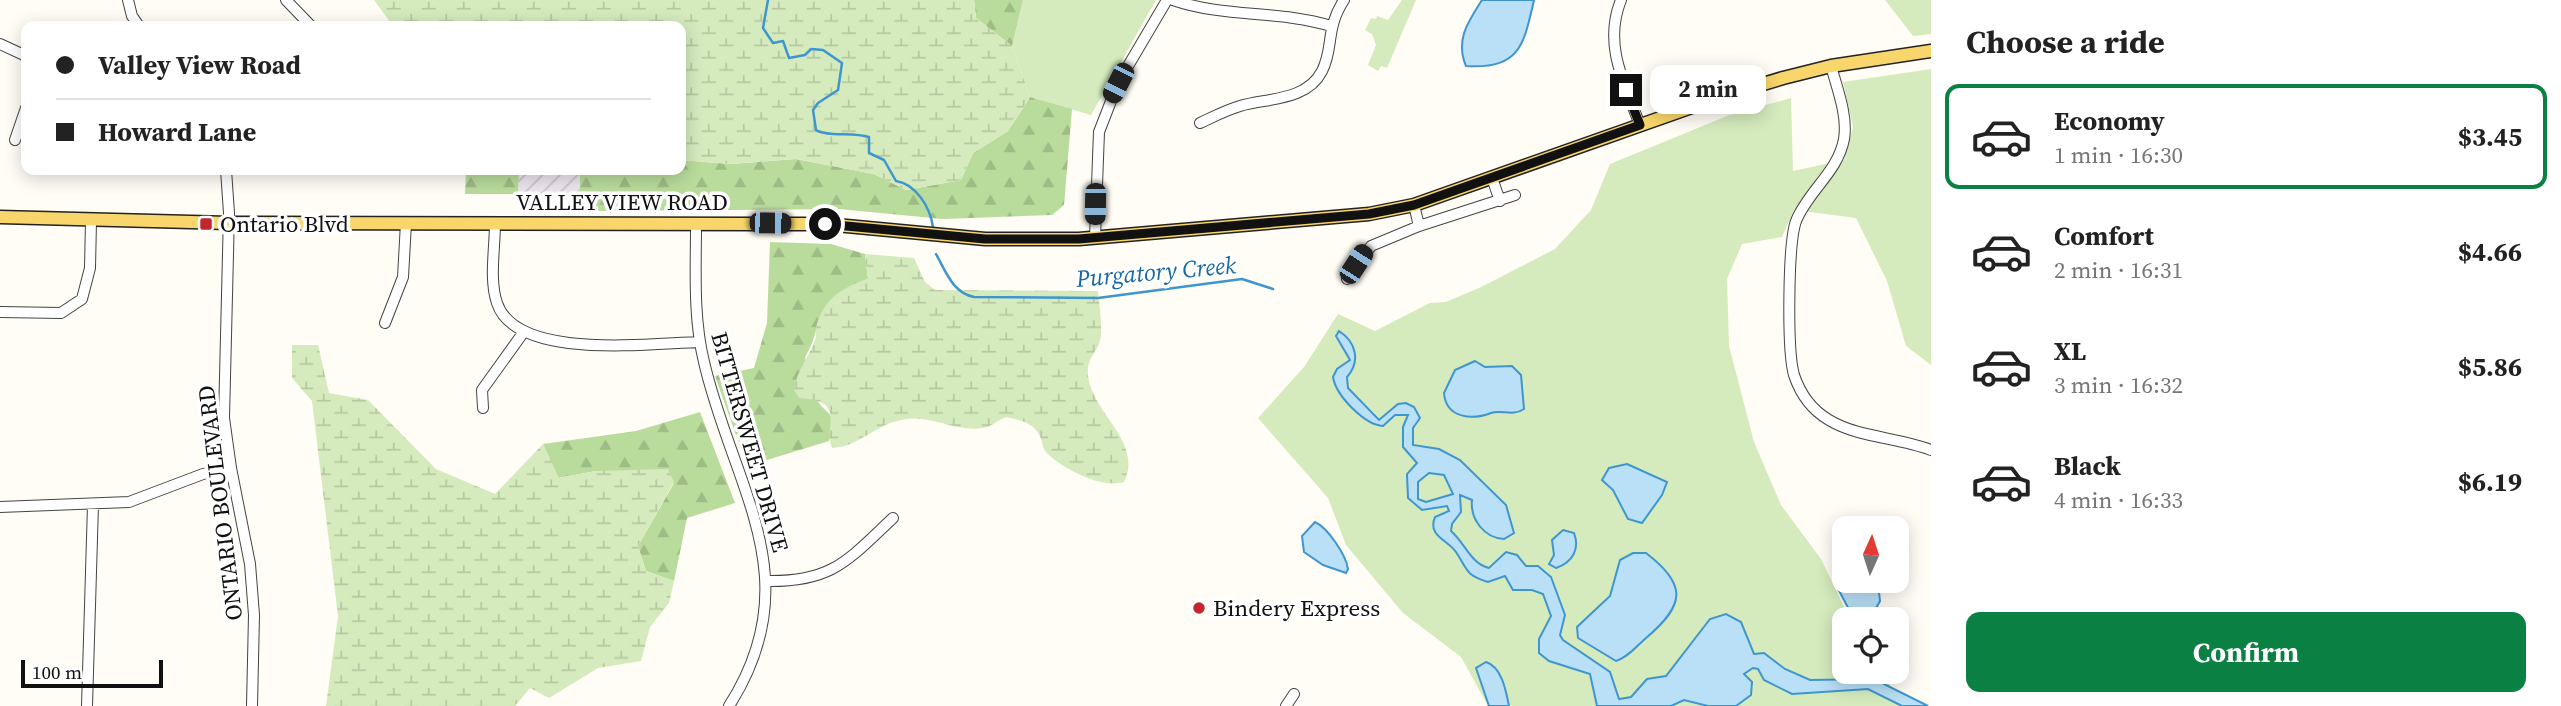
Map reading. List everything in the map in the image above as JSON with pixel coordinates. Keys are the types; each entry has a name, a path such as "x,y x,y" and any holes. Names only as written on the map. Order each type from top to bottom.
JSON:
{"main road":[{"name":"VALLEY VIEW ROAD","path":"0,217 229,223 825,224 985,239 1095,238 1369,214 1414,205 1720,97 1831,66 1931,51"}],"street":[{"path":"128,0 137,21"},
{"path":"286,0 306,21"},
{"path":"1095,238 1096,162 1101,124 1118,83 1167,0"},
{"path":"1173,0 1209,11 1300,18 1331,26"},
{"path":"1200,123 1240,106 1302,91 1320,75 1331,26 1344,0"},
{"path":"1621,0 1613,28 1614,49 1618,69 1640,125"},
{"path":"0,44 21,54"},
{"path":"1831,66 1845,132 1837,160 1803,208 1794,230 1790,349 1793,372 1807,400 1828,420 1931,450"},
{"path":"15,140 21,123"},
{"name":"ONTARIO BOULEVARD","path":"226,175 229,223 224,382 231,468 250,564 254,615 252,706"},
{"path":"1492,178 1500,201"},
{"path":"1347,279 1371,246 1419,226 1515,195"},
{"path":"1414,205 1419,226"},
{"path":"0,312 61,313 82,299 90,268 91,221"},
{"path":"385,323 403,277 406,223"},
{"path":"495,223 496,302 510,324 523,333 574,343 700,342"},
{"name":"BITTERSWEET DRIVE","path":"696,224 700,342 714,396 762,544 767,581 762,632 742,687 729,706"},
{"path":"483,408 482,390 523,333"},
{"path":"0,507 129,502 203,474 231,468"},
{"path":"87,706 93,505"},
{"path":"767,581 796,581 826,573 852,556 893,517"},
{"path":"1286,706 1294,694"}],"shaded area":[{"path":"519,175 580,175 580,193 518,194"}],"green space":[{"path":"374,0 974,0 976,18 1012,46 1030,97 1008,131 973,153 961,180 906,190 874,174 796,159 730,164 686,160 686,21 389,21"},
{"path":"974,0 1023,0 1012,46 976,18"},
{"path":"1023,0 1156,0 1091,115 1030,97 1012,46"},
{"path":"1402,0 1416,0 1387,68 1381,66 1378,71 1368,65 1376,45 1372,34 1365,30 1371,18 1376,19 1377,16 1388,20"},
{"path":"1885,0 1931,0 1931,34 1913,36"},
{"path":"1931,69 1931,365 1906,346 1887,281 1856,218 1794,210 1782,237 1742,244 1727,279 1729,346 1754,442 1781,505 1821,559 1832,582 1832,593 1837,593 1844,607 1832,607 1832,684 1889,684 1896,693 1915,706 1488,706 1461,657 1403,613 1346,545 1328,498 1258,418 1304,367 1338,314 1375,331 1430,303 1446,302 1481,287 1555,249 1591,210 1610,164 1727,116 1791,98 1793,171 1844,160 1853,127 1843,82"},
{"path":"1030,97 1072,109 1064,205 1052,215 943,219 839,209 599,211 580,193 580,175 686,175 686,160 730,164 796,159 874,174 906,190 961,180 973,153 1008,131"},
{"path":"466,175 519,175 518,194 465,194"},
{"path":"770,242 831,244 865,254 868,279 852,286 830,302 820,317 813,342 805,357 815,396 831,417 829,441 747,466 715,376 754,368 767,323"},
{"path":"865,254 914,258 925,282 935,290 1098,291 1101,335 1089,362 1088,376 1095,397 1124,444 1128,469 1124,482 1105,483 1073,471 1046,452 1036,429 1022,421 1006,417 987,427 976,429 923,419 901,420 883,426 850,444 832,448 829,409 814,400 799,398 794,390 815,340 816,326 825,307 836,294 868,279"},
{"path":"292,345 318,345 329,393 368,400 436,469 495,494 543,444 559,478 596,471 668,469 674,482 638,546 646,571 674,581 669,603 650,627 641,661 598,668 549,698 530,688 515,706 326,706 338,616 312,401 292,378"},
{"path":"700,412 735,503 687,518 674,581 646,571 638,546 674,483 596,471 558,478 543,444 636,431"}],"water":[{"path":"1482,0 1534,0 1522,41 1509,58 1498,64 1466,66 1463,39"},
{"path":"1339,331 1345,335 1355,352 1354,365 1347,377 1348,388 1379,420 1398,404 1406,403 1414,407 1420,418 1413,428 1413,445 1439,449 1460,460 1506,505 1514,533 1504,539 1490,535 1480,526 1473,514 1472,500 1460,495 1461,512 1452,524 1451,531 1483,566 1489,568 1506,552 1517,555 1526,566 1538,566 1551,577 1565,615 1560,635 1563,640 1610,672 1619,699 1631,697 1647,679 1666,676 1710,619 1726,614 1741,622 1754,654 1764,653 1785,669 1810,680 1832,680 1832,684 1884,684 1928,706 1902,706 1868,689 1792,694 1764,680 1758,669 1753,668 1744,674 1752,682 1751,695 1736,706 1708,706 1684,700 1671,706 1597,706 1590,674 1549,661 1539,653 1539,639 1551,616 1543,594 1532,590 1513,590 1505,576 1488,582 1471,574 1456,552 1434,529 1435,517 1449,511 1447,506 1422,510 1408,498 1407,474 1417,463 1403,447 1403,427 1408,415 1395,415 1383,426 1368,421 1352,408 1335,385 1333,377 1337,369 1350,360 1336,336","holes":["1429,473 1444,475 1453,494 1426,502 1418,499 1418,482"]},
{"path":"1475,361 1485,367 1512,366 1521,375 1524,409 1469,417 1455,413 1446,402 1444,393 1455,370"},
{"path":"1627,464 1667,482 1662,495 1642,523 1628,519 1613,490 1602,480 1609,468"},
{"path":"1315,522 1331,536 1340,550 1347,563 1346,573 1323,565 1304,552 1302,536"},
{"path":"1563,530 1574,533 1575,550 1571,559 1556,568 1549,564 1554,555 1552,540"},
{"path":"1633,553 1646,553 1660,564 1675,585 1676,595 1674,605 1659,626 1628,655 1616,661 1578,638 1577,627 1610,596 1620,560"},
{"path":"1840,593 1879,593 1880,601 1877,607 1848,607"},
{"path":"1486,662 1500,674 1509,706 1489,706 1476,668"}],"waterway":[{"name":"Purgatory Creek","path":"768,0 763,28 773,43 783,41 789,58 805,55 811,49 823,50 842,63 838,90 818,103 813,110 816,130 869,137 869,153 884,160 896,181 916,192 929,212 933,227"},
{"name":"Purgatory Creek","path":"936,254 955,286 974,297 1098,298 1242,279 1273,289"}],"place":[{"name":"Ontario Blvd","path":"206,224"},
{"name":"Bindery Express","path":"1199,608"}],"route":[{"path":"825,224 985,239 1079,239 1369,214 1414,205 1640,125 1626,90"}]}
